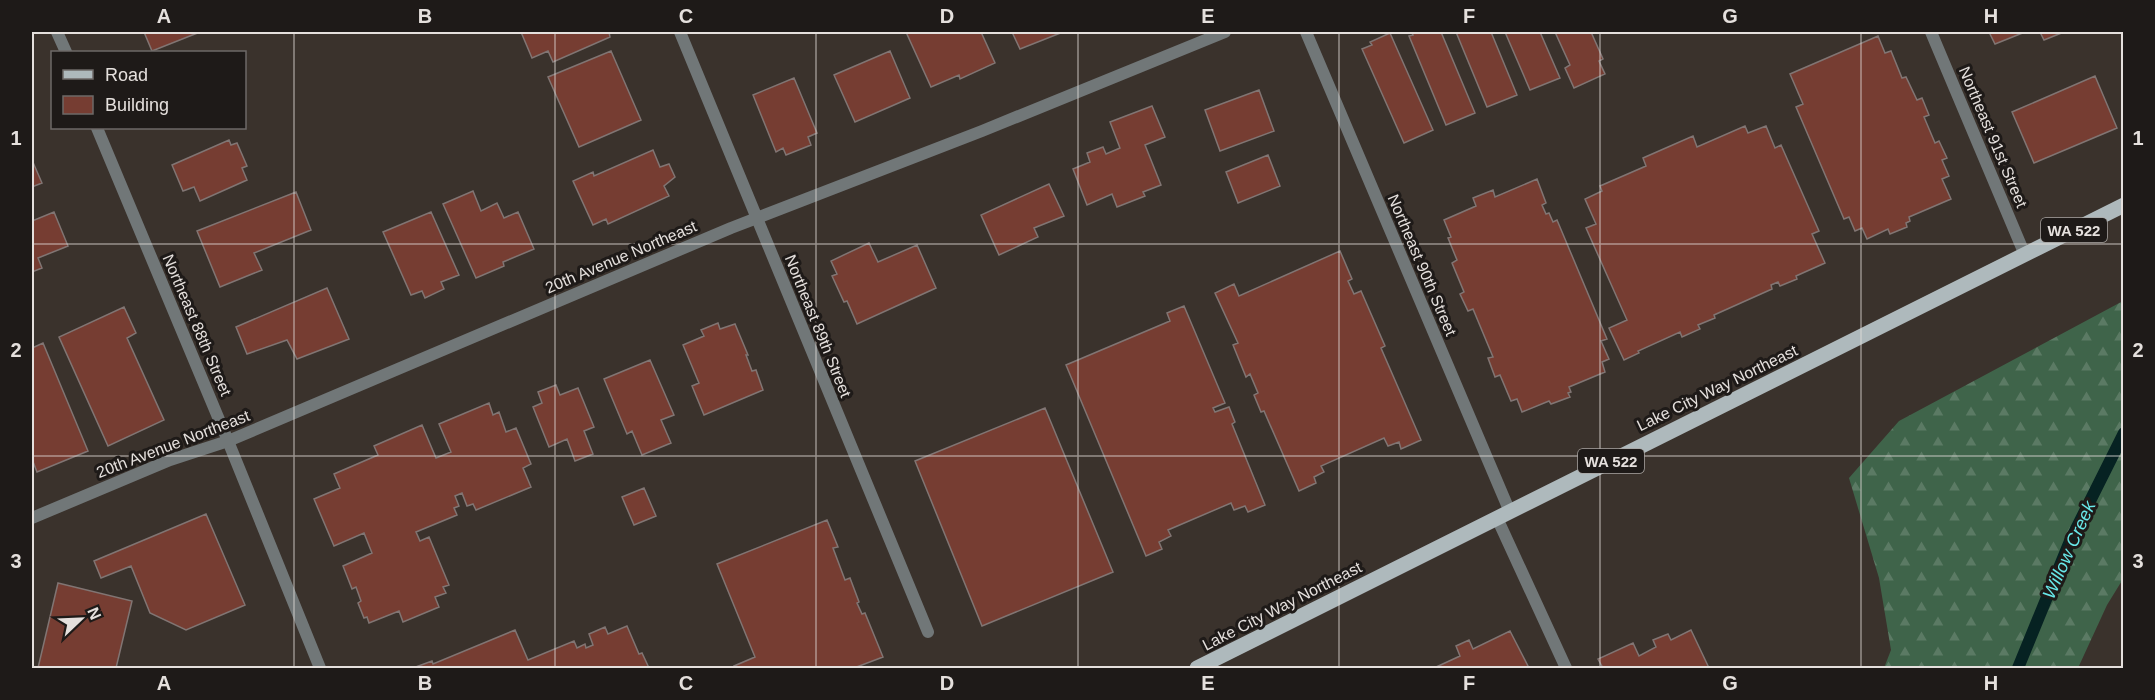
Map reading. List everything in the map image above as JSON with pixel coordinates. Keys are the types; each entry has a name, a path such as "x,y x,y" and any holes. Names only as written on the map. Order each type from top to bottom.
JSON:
{"main road":[{"name":"Lake City Way Northeast","path":"1197,669 2124,205"}],"street":[{"path":"57,32 66,51"},
{"name":"Northeast 89th Street","path":"680,32 928,632"},
{"name":"20th Avenue Northeast","path":"32,518 170,460 228,441 756,218 982,131 1225,32"},
{"name":"Northeast 90th Street","path":"1306,32 1566,669"},
{"name":"Northeast 91st Street","path":"1931,32 2025,255"},
{"name":"Northeast 88th Street","path":"97,129 228,441 320,669"}],"green space":[{"path":"2123,301 2123,579 2107,605 2078,668 1884,668 1891,650 1879,578 1849,478 1899,421"}],"building":[{"path":"144,32 200,32 152,51"},
{"path":"521,32 609,32 610,37 553,62 548,51 532,58"},
{"path":"906,32 981,32 995,63 960,79 959,75 931,87"},
{"path":"1012,32 1063,32 1020,49"},
{"path":"1411,32 1441,32 1475,113 1446,125 1409,36 1413,35"},
{"path":"1456,32 1491,32 1517,95 1487,107"},
{"path":"1505,32 1540,32 1560,78 1530,90"},
{"path":"1555,32 1591,32 1603,59 1599,61 1605,74 1574,88 1565,68 1570,65"},
{"path":"1989,32 2025,32 1995,44"},
{"path":"2040,32 2064,32 2044,40"},
{"path":"1390,33 1433,130 1404,143 1362,49 1372,45 1370,42"},
{"path":"1878,36 1885,53 1891,51 1902,78 1906,77 1917,100 1922,98 1929,115 1924,117 1935,143 1939,141 1947,158 1942,160 1949,176 1942,179 1951,199 1909,217 1907,227 1890,234 1888,229 1867,239 1862,228 1855,231 1849,217 1844,219 1796,107 1803,104 1790,74"},
{"path":"611,51 641,120 579,147 548,77"},
{"path":"890,51 910,98 855,122 834,75"},
{"path":"2095,76 2117,128 2034,163 2012,112"},
{"path":"794,78 817,133 808,137 811,145 786,155 783,148 776,152 753,95"},
{"path":"1259,90 1274,131 1220,151 1205,110"},
{"path":"1152,106 1165,137 1145,145 1161,185 1143,192 1145,196 1117,207 1112,194 1087,205 1073,169 1090,162 1087,153 1103,147 1106,154 1120,148 1110,122"},
{"path":"1745,126 1748,133 1766,126 1775,148 1781,145 1819,231 1812,234 1825,263 1780,286 1778,282 1771,285 1772,289 1714,315 1715,318 1698,325 1700,329 1682,337 1680,332 1624,360 1609,328 1627,320 1586,228 1596,224 1585,199 1602,191 1600,186 1646,166 1643,158 1693,136 1697,147"},
{"path":"229,140 231,145 237,143 247,166 242,168 247,180 200,201 194,187 183,191 172,165"},
{"path":"653,150 660,167 669,164 675,177 664,186 669,196 608,224 606,219 593,225 573,181 593,172 594,176"},
{"path":"1268,155 1280,186 1238,203 1226,172"},
{"path":"32,160 42,183 32,187"},
{"path":"1537,179 1546,203 1542,205 1553,222 1557,220 1607,339 1601,341 1609,359 1602,362 1605,372 1569,387 1570,397 1551,404 1549,401 1522,412 1517,399 1511,401 1500,375 1495,377 1488,358 1493,357 1473,309 1468,311 1460,294 1464,292 1452,263 1457,260 1444,220 1476,206 1473,198 1493,190 1495,197"},
{"path":"1049,184 1064,216 1034,228 1038,237 999,255 981,215"},
{"path":"473,191 481,211 497,203 504,218 518,212 534,249 503,262 504,266 476,278 443,204"},
{"path":"296,192 311,230 254,253 262,270 220,287 197,231"},
{"path":"54,212 68,246 38,258 42,268 32,272 32,221"},
{"path":"431,212 459,275 441,282 444,289 425,298 422,291 411,295 383,232"},
{"path":"869,243 878,262 917,245 936,288 857,324 832,276 837,274 831,261"},
{"path":"1340,251 1352,279 1348,281 1354,294 1361,291 1385,346 1381,348 1421,440 1401,449 1399,442 1388,446 1384,438 1321,466 1324,472 1314,477 1316,483 1299,491 1264,411 1261,412 1254,395 1258,393 1250,374 1246,377 1233,345 1238,343 1215,293 1234,284 1239,296"},
{"path":"327,288 349,339 297,359 287,340 247,354 236,327"},
{"path":"1184,306 1225,403 1213,408 1215,412 1229,407 1235,422 1232,424 1265,505 1248,512 1245,506 1234,510 1231,503 1168,530 1171,536 1159,542 1162,549 1146,556 1066,365 1170,321 1167,313"},
{"path":"124,307 136,333 127,338 164,420 108,446 59,337"},
{"path":"718,323 720,329 735,324 752,371 756,370 763,390 704,415 692,386 699,383 683,345 704,336 701,330"},
{"path":"43,343 88,451 37,472 32,459 32,348"},
{"path":"650,360 674,415 661,420 671,443 642,455 632,431 627,434 604,379"},
{"path":"556,385 560,395 578,388 594,427 584,431 593,454 575,461 567,439 549,447 533,407 542,403 538,392"},
{"path":"489,403 493,415 499,412 506,432 516,428 531,464 523,468 531,487 476,510 473,504 467,506 462,493 455,496 459,506 454,508 457,515 416,532 420,541 429,537 449,585 443,587 446,593 435,597 439,607 403,622 399,611 369,623 367,617 364,618 358,603 361,601 356,587 352,589 343,566 372,553 364,533 334,546 314,499 340,488 334,474 378,455 374,446 422,425 436,458 451,452 439,424"},
{"path":"1045,408 1113,572 982,626 915,461"},
{"path":"644,488 656,516 634,525 622,497"},
{"path":"206,514 245,605 186,630 150,613 131,566 101,578 94,561"},
{"path":"827,520 838,547 833,548 845,580 850,578 859,602 857,603 862,614 865,613 883,657 854,668 735,668 734,666 755,657 717,564"},
{"path":"58,583 132,601 116,668 38,668"},
{"path":"627,626 639,654 642,653 649,668 413,668 432,661 433,664 515,630 528,660 574,641 577,648 585,644 586,648 593,645 589,634 605,627 608,634"},
{"path":"1691,630 1709,668 1603,668 1598,659 1633,643 1639,656 1656,647 1653,640 1668,634 1671,640"},
{"path":"1510,631 1529,668 1434,668 1460,656 1456,646 1469,640 1473,649"}],"waterway":[{"name":"Willow Creek","path":"2018,668 2070,541 2124,433"}]}
